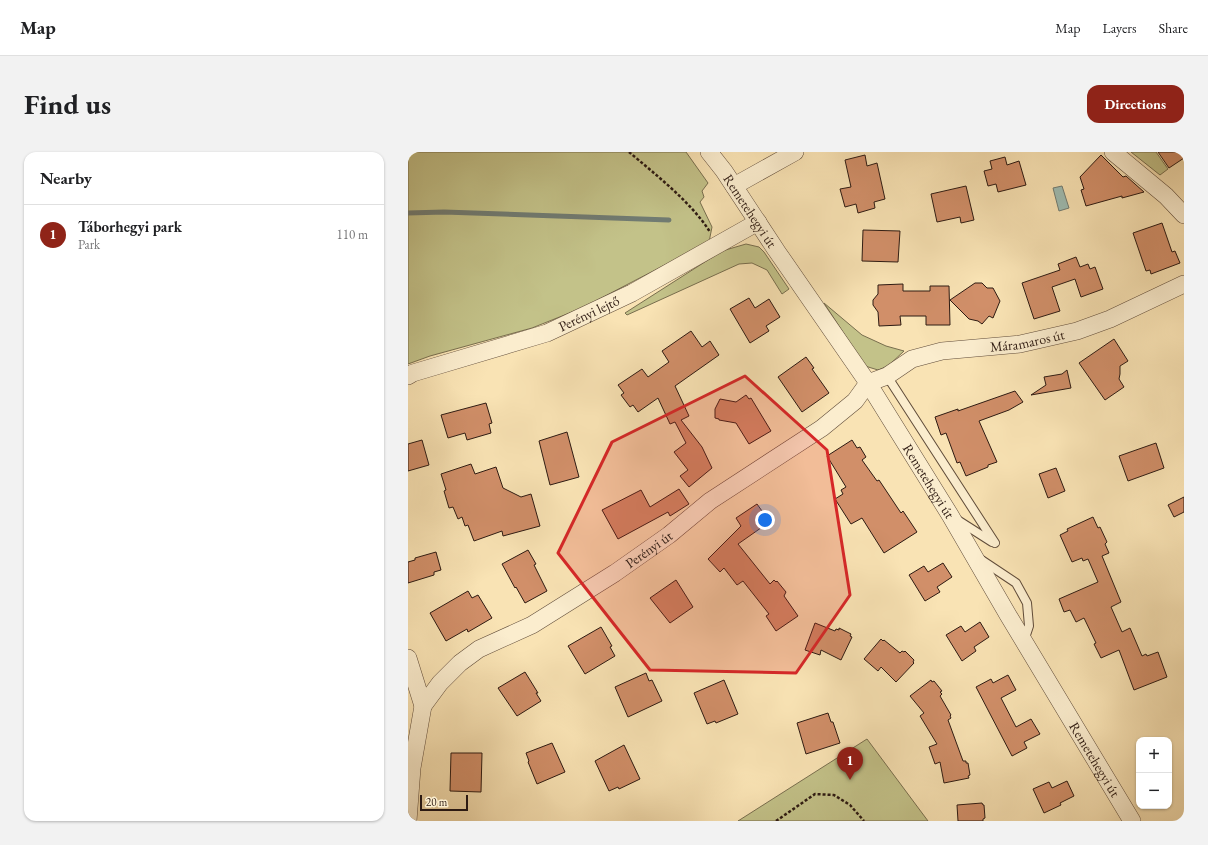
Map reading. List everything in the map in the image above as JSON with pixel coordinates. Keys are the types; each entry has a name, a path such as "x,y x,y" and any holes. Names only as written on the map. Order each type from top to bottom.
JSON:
{"street":[{"name":"Remetehegyi út","path":"709,152 724,171 868,383 950,515 1023,642 1082,736 1132,821"},
{"path":"724,171 726,152"},
{"path":"734,186 795,152"},
{"path":"1113,152 1166,196 1184,216"},
{"name":"Perényi lejtő","path":"408,376 413,373 546,334 632,293 758,222"},
{"name":"Máramaros út","path":"868,383 887,376 912,359 942,351 1020,344 1077,331 1110,319 1184,284"},
{"name":"Perényi út","path":"423,706 440,684 460,663 479,649 532,625 615,573 669,535 710,501 822,428 855,402 868,383"},
{"name":"Perényi út","path":"408,658 423,706 412,768 408,821"}],"lane":[{"path":"887,376 995,543 950,515"},
{"path":"973,554 1016,583 1027,603 1029,626 1023,642"}],"path":[{"path":"629,152 689,206 709,230 716,245"},
{"path":"776,821 815,794 834,795 850,805 864,821"}],"highlighted area":[{"path":"745,376 827,450 850,595 796,673 650,670 558,553 612,442"}],"shaded area":[{"path":"408,152 686,152 708,183 702,191 704,197 700,202 712,227 709,242 582,308 532,328 430,356 408,364"},
{"path":"1131,152 1156,152 1168,169 1160,175"},
{"path":"746,244 759,247 764,252 789,289 782,294 767,270 752,263 739,264 627,315 625,313 722,251"},
{"path":"824,303 862,335 886,346 904,351 888,366 878,370 865,366"},
{"path":"867,739 928,821 738,821"}],"water":[{"path":"1062,186 1069,208 1059,211 1053,188"}],"building":[{"path":"1158,152 1184,152 1184,158 1169,168"},
{"path":"865,155 867,166 877,163 885,199 874,202 875,208 858,213 856,204 845,207 840,189 851,187 845,160"},
{"path":"1101,155 1123,177 1126,176 1144,192 1122,198 1122,196 1086,206 1081,190 1084,189 1080,177"},
{"path":"1005,157 1007,165 1019,161 1026,185 998,192 996,184 988,186 984,171 992,169 990,161"},
{"path":"966,186 974,220 961,223 960,217 937,222 931,194"},
{"path":"1162,223 1172,252 1175,251 1180,263 1151,274 1150,270 1146,271 1133,233"},
{"path":"863,230 900,231 898,262 862,261"},
{"path":"1076,257 1080,267 1088,264 1090,269 1095,267 1103,289 1081,297 1075,279 1052,287 1060,311 1034,319 1022,283 1060,270 1058,264"},
{"path":"975,283 982,283 987,288 993,288 1000,301 993,318 989,316 982,324 978,321 969,319 950,300"},
{"path":"903,284 903,291 930,291 930,286 949,286 950,325 926,325 926,316 900,316 901,325 879,326 878,312 873,305 873,300 878,294 878,285"},
{"path":"749,298 755,308 769,299 780,317 766,326 769,331 750,343 730,309"},
{"path":"691,331 702,347 710,341 719,355 675,386 689,416 681,420 702,447 712,468 689,487 680,476 688,470 674,452 686,443 675,422 670,424 658,398 638,412 633,405 630,407 621,395 624,393 618,385 642,369 648,377 669,362 662,351"},
{"path":"1114,339 1128,361 1120,366 1119,379 1124,387 1105,400 1079,363"},
{"path":"806,357 814,368 812,369 829,393 802,412 778,377"},
{"path":"1067,370 1071,388 1031,395 1046,385 1044,377 1062,374"},
{"path":"1015,391 1023,402 1009,410 979,421 997,462 966,476 960,462 957,463 946,433 941,435 935,417 958,409 958,411"},
{"path":"746,395 749,399 751,398 771,431 749,444 736,423 715,418 715,409 720,399 736,402"},
{"path":"486,403 492,423 489,424 491,433 467,440 465,433 448,438 441,415"},
{"path":"567,432 579,477 550,485 539,441"},
{"path":"422,440 429,465 408,471 408,444"},
{"path":"852,440 857,448 860,447 866,457 862,460 877,481 879,480 901,513 903,511 917,532 884,553 862,518 851,524 835,499 843,494 841,490 846,487 827,456"},
{"path":"1156,443 1164,468 1128,481 1119,456"},
{"path":"471,464 475,474 496,467 503,488 521,497 531,494 540,526 503,536 502,531 474,541 468,525 465,526 462,517 458,519 453,507 449,508 444,491 446,490 441,474"},
{"path":"1056,468 1065,491 1048,498 1039,474"},
{"path":"679,489 689,504 670,516 668,512 618,539 602,510 641,490 650,507"},
{"path":"1184,497 1184,512 1174,517 1168,505"},
{"path":"757,504 767,518 765,519 768,523 738,544 770,584 774,580 776,582 777,581 786,592 784,596 798,616 776,631 766,616 769,614 743,581 737,585 724,568 720,572 708,559 741,526 736,518"},
{"path":"1093,517 1098,528 1100,527 1107,542 1105,544 1109,553 1102,556 1121,602 1111,607 1122,632 1130,628 1142,656 1146,654 1147,656 1158,652 1167,677 1134,690 1119,650 1101,658 1094,644 1096,643 1084,618 1076,622 1070,610 1064,612 1059,599 1098,582 1088,559 1083,561 1082,558 1072,562 1060,535 1068,531 1067,529"},
{"path":"528,550 536,564 534,565 547,591 525,603 502,564"},
{"path":"436,552 441,570 434,572 434,575 408,583 408,562 415,560 415,558"},
{"path":"943,563 952,577 937,587 940,592 925,601 909,575 924,566 928,572"},
{"path":"676,580 693,607 670,623 650,598"},
{"path":"468,591 472,598 478,595 492,618 468,632 467,629 446,641 430,613"},
{"path":"980,622 989,637 974,647 976,651 962,661 946,635 961,626 965,632"},
{"path":"815,623 835,631 836,629 839,630 839,628 851,634 850,636 852,637 841,660 821,650 820,655 805,650"},
{"path":"601,627 612,646 610,647 615,656 585,674 568,646"},
{"path":"881,639 900,653 905,651 914,660 914,663 896,682 881,667 878,671 864,659"},
{"path":"525,672 538,693 536,693 541,701 517,716 498,688"},
{"path":"646,673 649,681 652,680 662,701 628,717 615,687"},
{"path":"1008,675 1016,690 1001,698 1016,727 1031,719 1040,734 1024,742 1027,748 1012,756 976,687 991,679 993,683"},
{"path":"724,680 738,714 716,723 715,721 707,724 694,693"},
{"path":"931,680 932,682 934,681 942,691 940,692 942,694 940,696 951,715 951,718 948,720 963,761 968,763 969,778 944,783 940,762 935,764 929,747 937,744 920,716 924,713 910,696"},
{"path":"828,713 831,722 833,722 840,743 806,754 797,723"},
{"path":"552,743 565,772 537,784 526,753"},
{"path":"624,745 640,779 619,789 618,787 609,791 595,761"},
{"path":"451,753 482,753 481,792 450,791"},
{"path":"1067,781 1074,796 1060,803 1061,805 1044,813 1033,789 1049,782 1052,788"},
{"path":"982,803 984,805 985,818 983,821 958,821 957,805"}],"waterway":[{"path":"408,213 444,212 669,220"}],"place":[{"name":"Táborhegyi park","path":"850,780"}]}
